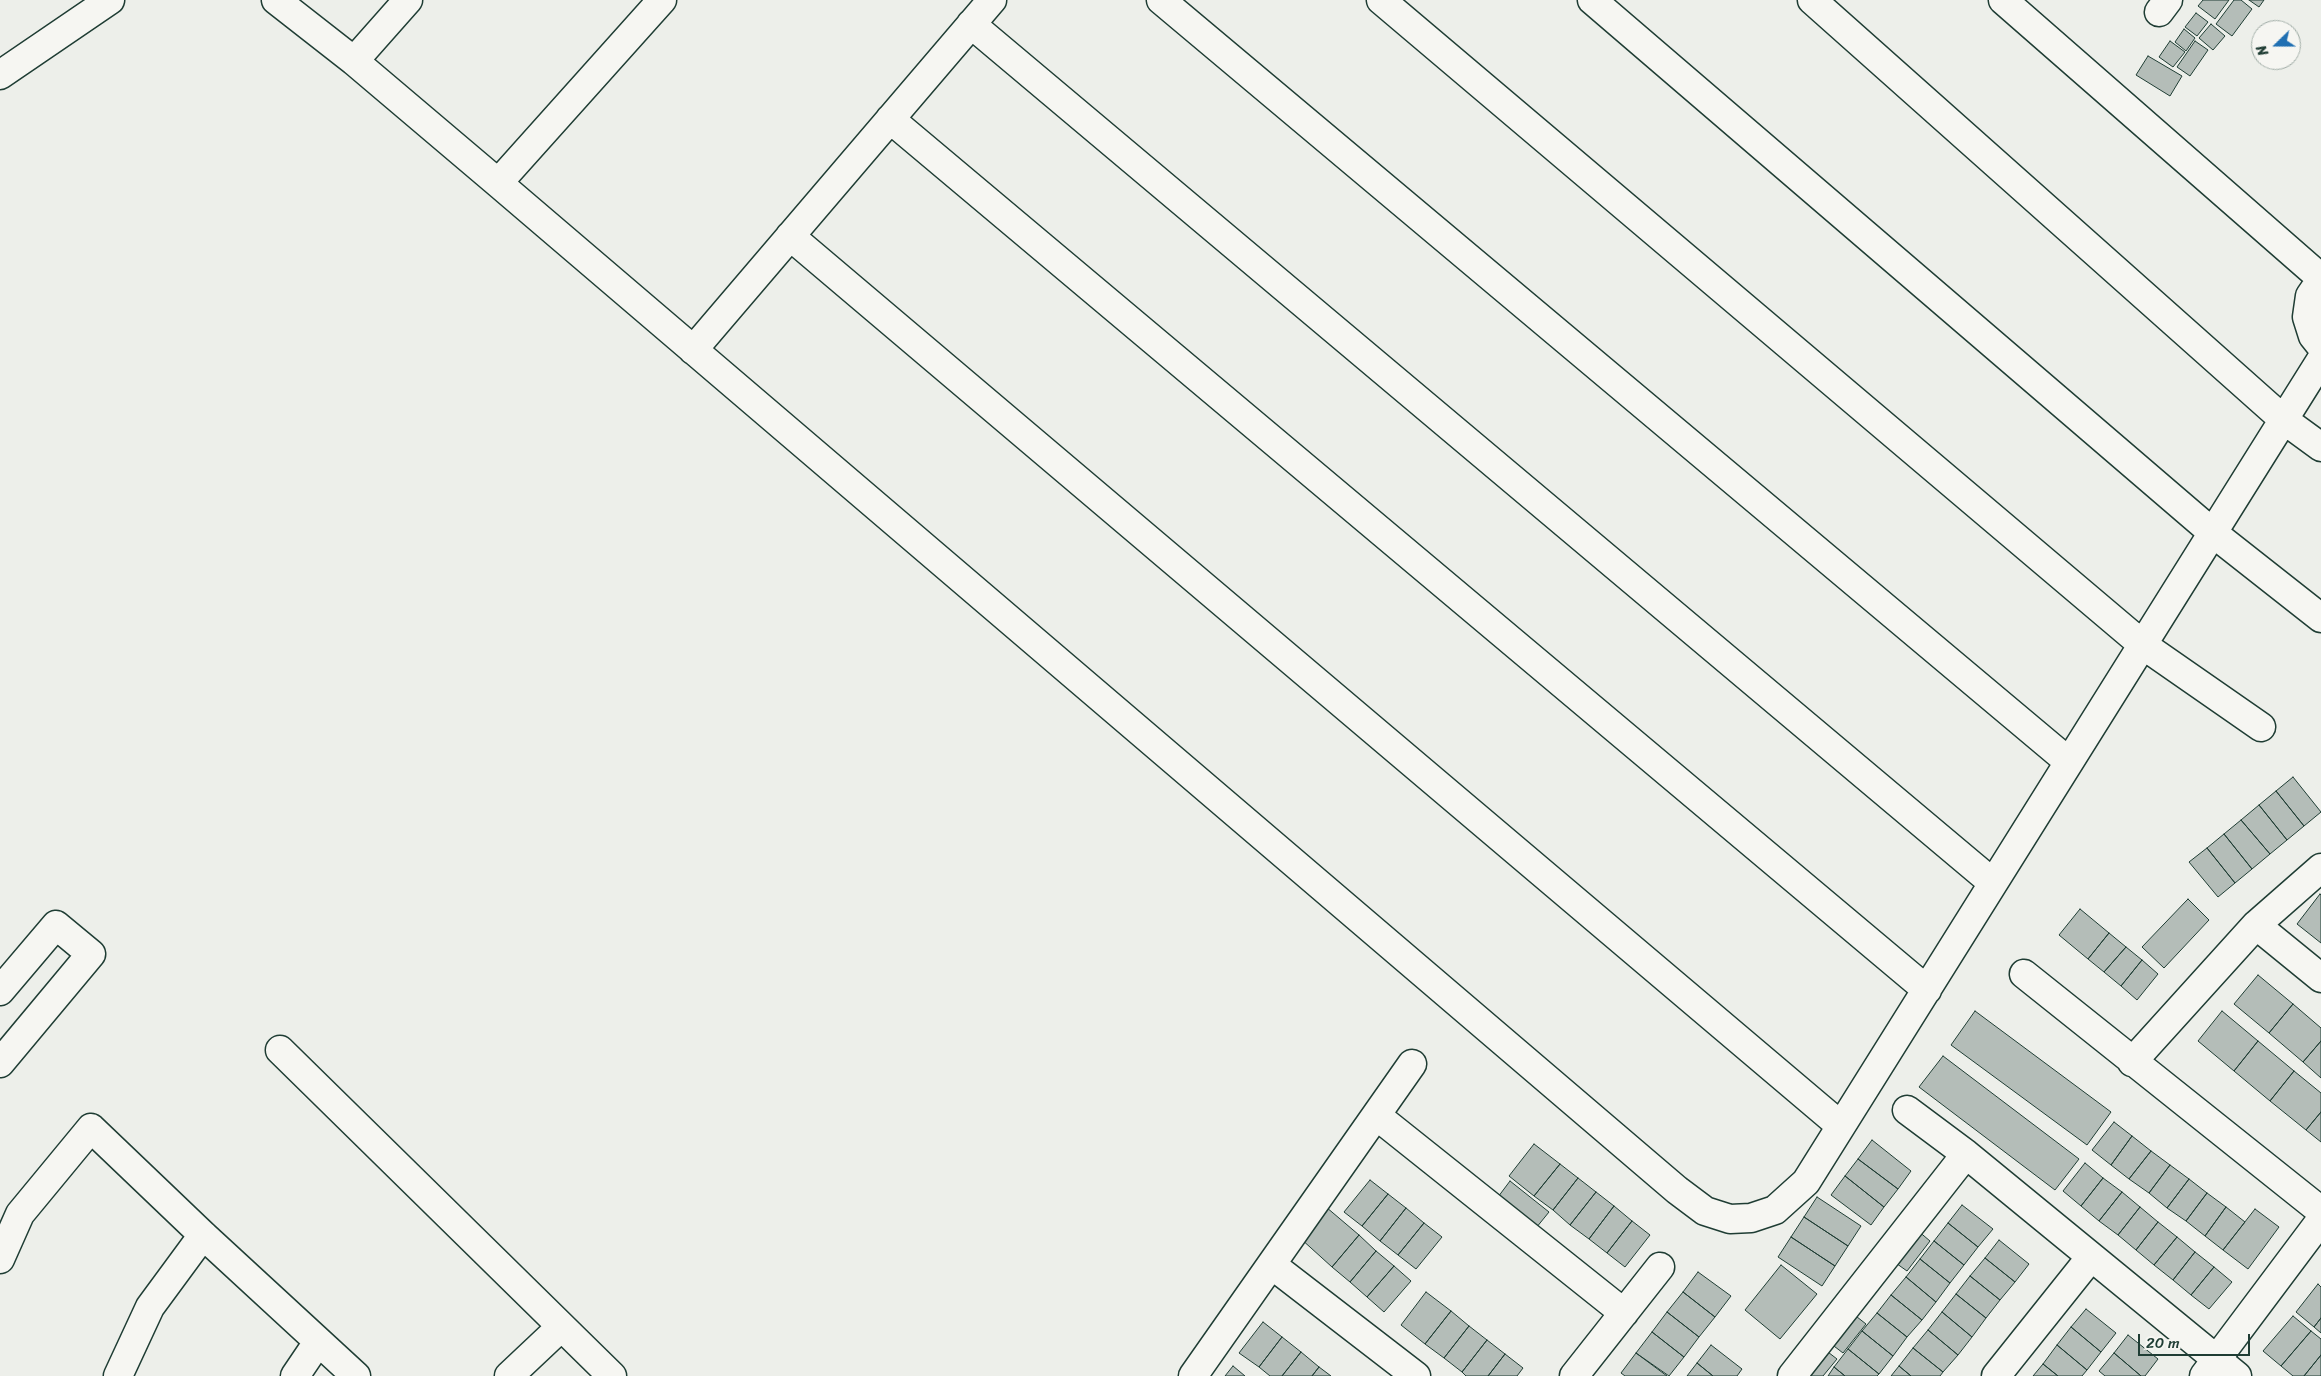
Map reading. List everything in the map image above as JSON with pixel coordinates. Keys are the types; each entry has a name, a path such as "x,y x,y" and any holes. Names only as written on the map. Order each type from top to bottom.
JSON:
{"street":[{"path":"0,75 110,0"},
{"path":"276,0 354,61 498,183 1678,1190 1705,1211 1730,1219 1751,1218 1775,1210 1806,1182 2321,360"},
{"path":"354,61 408,0"},
{"path":"498,183 662,0"},
{"path":"693,350 992,0"},
{"path":"1161,0 2069,762"},
{"path":"1381,0 2143,645 2261,727"},
{"path":"1592,0 2214,532 2321,618"},
{"path":"1812,0 2284,420 2321,447"},
{"path":"2003,0 2321,279 2310,296 2307,316 2313,336 2321,346"},
{"path":"971,24 1993,883"},
{"path":"890,119 1927,990"},
{"path":"790,236 1841,1126"},
{"path":"2132,1062 2256,925 2321,868"},
{"path":"0,991 56,925 91,954 0,1063"},
{"path":"2256,925 2321,978"},
{"path":"2024,974 2321,1212"},
{"path":"280,1050 612,1376"},
{"path":"1193,1376 1412,1064"},
{"path":"1908,1110 1966,1154 2091,1257 2220,1371 2321,1220"},
{"path":"1377,1116 1624,1313"},
{"path":"0,1259 20,1214 92,1128 203,1235 356,1376"},
{"path":"1792,1376 1966,1154"},
{"path":"118,1376 150,1307 203,1235"},
{"path":"1996,1376 2091,1257"},
{"path":"1272,1265 1416,1376"},
{"path":"1574,1376 1660,1267"},
{"path":"509,1376 561,1327"},
{"path":"295,1376 318,1342"}],"building":[{"path":"2203,0 2229,0 2215,19 2198,6"},
{"path":"2234,0 2241,0 2252,9 2232,36 2216,24"},
{"path":"2249,0 2264,0 2259,7"},
{"path":"2196,13 2208,22 2197,36 2185,27"},
{"path":"2211,24 2225,36 2213,50 2199,38"},
{"path":"2184,29 2195,38 2186,51 2175,42"},
{"path":"2170,41 2185,52 2173,67 2159,57"},
{"path":"2195,41 2208,50 2190,76 2177,67"},
{"path":"2148,56 2182,76 2170,96 2136,75"},
{"path":"2293,777 2321,812 2304,826 2276,791"},
{"path":"2276,791 2304,826 2287,840 2259,805"},
{"path":"2259,805 2287,840 2270,854 2241,820"},
{"path":"2241,820 2270,854 2252,869 2224,834"},
{"path":"2224,834 2252,869 2235,883 2207,848"},
{"path":"2207,848 2235,883 2218,897 2189,862"},
{"path":"2321,895 2321,943 2297,924"},
{"path":"2188,899 2209,920 2164,968 2142,947"},
{"path":"2080,909 2109,933 2088,959 2059,935"},
{"path":"2109,933 2126,947 2104,972 2088,959"},
{"path":"2126,947 2142,960 2121,986 2104,972"},
{"path":"2142,960 2158,974 2137,1000 2121,986"},
{"path":"2258,975 2293,1004 2269,1033 2234,1004"},
{"path":"2293,1004 2321,1028 2321,1041 2303,1062 2269,1033"},
{"path":"1975,1011 2111,1112 2087,1145 1951,1045"},
{"path":"2222,1011 2258,1041 2234,1071 2198,1041"},
{"path":"2258,1041 2294,1071 2270,1101 2234,1071"},
{"path":"2321,1041 2321,1078 2303,1062"},
{"path":"1943,1056 2079,1159 2055,1190 1919,1087"},
{"path":"2294,1071 2321,1093 2321,1112 2306,1130 2270,1101"},
{"path":"2321,1112 2321,1142 2306,1130"},
{"path":"2114,1122 2132,1136 2111,1165 2092,1150"},
{"path":"2132,1136 2151,1151 2129,1179 2111,1165"},
{"path":"1872,1140 1911,1171 1898,1189 1858,1159"},
{"path":"1534,1144 1560,1164 1534,1196 1509,1176"},
{"path":"2151,1151 2170,1165 2149,1193 2129,1179"},
{"path":"1858,1159 1898,1189 1884,1207 1845,1176"},
{"path":"2085,1163 2103,1178 2081,1206 2063,1191"},
{"path":"1560,1164 1578,1178 1553,1210 1534,1196"},
{"path":"2170,1165 2189,1179 2167,1208 2149,1193"},
{"path":"1845,1176 1884,1207 1871,1225 1831,1195"},
{"path":"1578,1178 1596,1192 1570,1225 1553,1210"},
{"path":"2103,1178 2122,1192 2099,1221 2081,1206"},
{"path":"2189,1179 2207,1193 2186,1221 2167,1208"},
{"path":"1370,1180 1388,1194 1362,1226 1344,1212"},
{"path":"1510,1181 1549,1212 1536,1228 1498,1197"},
{"path":"1596,1192 1614,1206 1589,1239 1570,1225"},
{"path":"2122,1192 2140,1207 2118,1235 2099,1221"},
{"path":"2207,1193 2226,1207 2205,1236 2186,1221"},
{"path":"1388,1194 1406,1208 1380,1241 1362,1226"},
{"path":"1817,1197 1861,1226 1848,1246 1804,1217"},
{"path":"1962,1205 1993,1229 1978,1247 1948,1223"},
{"path":"1614,1206 1632,1221 1607,1253 1589,1239"},
{"path":"1326,1207 1359,1235 1332,1267 1300,1238"},
{"path":"2140,1207 2158,1222 2136,1250 2118,1235"},
{"path":"2226,1207 2245,1222 2223,1250 2205,1236"},
{"path":"1406,1208 1424,1223 1398,1255 1380,1241"},
{"path":"2255,1209 2279,1227 2248,1269 2223,1250"},
{"path":"1804,1217 1848,1246 1835,1266 1791,1237"},
{"path":"1632,1221 1650,1235 1625,1267 1607,1253"},
{"path":"2158,1222 2177,1237 2154,1265 2136,1250"},
{"path":"1424,1223 1442,1237 1416,1269 1398,1255"},
{"path":"1948,1223 1978,1247 1964,1265 1934,1241"},
{"path":"1917,1230 1930,1241 1907,1271 1893,1261"},
{"path":"1359,1235 1376,1251 1350,1282 1332,1267"},
{"path":"1791,1237 1835,1266 1822,1286 1778,1257"},
{"path":"2177,1237 2195,1252 2173,1280 2154,1265"},
{"path":"1999,1240 2029,1264 2015,1282 1985,1258"},
{"path":"1934,1241 1964,1265 1950,1283 1920,1259"},
{"path":"1376,1251 1394,1266 1367,1297 1350,1282"},
{"path":"2195,1252 2214,1267 2191,1295 2173,1280"},
{"path":"1985,1258 2015,1282 2000,1300 1970,1276"},
{"path":"1920,1259 1950,1283 1936,1302 1906,1277"},
{"path":"1781,1265 1817,1294 1780,1339 1745,1310"},
{"path":"1394,1266 1411,1281 1384,1312 1367,1297"},
{"path":"2214,1267 2232,1282 2209,1309 2191,1295"},
{"path":"1698,1272 1731,1296 1715,1317 1683,1292"},
{"path":"1970,1276 2000,1300 1986,1318 1956,1294"},
{"path":"1906,1277 1936,1302 1922,1320 1891,1295"},
{"path":"2318,1284 2321,1287 2321,1318 2314,1327 2296,1312"},
{"path":"1426,1292 1451,1311 1425,1344 1401,1325"},
{"path":"1683,1292 1715,1317 1699,1337 1667,1312"},
{"path":"1956,1294 1986,1318 1972,1337 1942,1312"},
{"path":"1891,1295 1922,1320 1907,1337 1877,1313"},
{"path":"2086,1309 2116,1333 2101,1352 2071,1327"},
{"path":"1451,1311 1469,1326 1444,1358 1425,1344"},
{"path":"1667,1312 1699,1337 1684,1357 1652,1332"},
{"path":"1942,1312 1972,1337 1958,1355 1928,1330"},
{"path":"1852,1313 1866,1324 1843,1353 1830,1343"},
{"path":"1877,1313 1907,1337 1893,1356 1862,1331"},
{"path":"2293,1316 2311,1331 2281,1366 2263,1351"},
{"path":"2321,1318 2321,1333 2314,1327"},
{"path":"1263,1322 1282,1337 1259,1367 1239,1353"},
{"path":"1469,1326 1487,1340 1462,1372 1444,1358"},
{"path":"2071,1327 2101,1352 2087,1370 2057,1345"},
{"path":"1928,1330 1958,1355 1943,1372 1913,1348"},
{"path":"1862,1331 1893,1356 1879,1374 1848,1349"},
{"path":"2311,1331 2321,1339 2321,1355 2304,1376 2293,1376 2281,1366"},
{"path":"1652,1332 1684,1357 1669,1376 1636,1353"},
{"path":"2128,1335 2158,1359 2145,1376 2141,1376 2114,1353"},
{"path":"1282,1337 1301,1352 1282,1376 1270,1376 1259,1367"},
{"path":"1487,1340 1505,1354 1488,1376 1466,1376 1462,1372"},
{"path":"1711,1345 1742,1369 1737,1376 1713,1376 1697,1363"},
{"path":"2057,1345 2087,1370 2082,1376 2058,1376 2043,1364"},
{"path":"1913,1348 1943,1372 1940,1376 1911,1376 1899,1366"},
{"path":"1824,1349 1837,1359 1823,1376 1803,1376"},
{"path":"1848,1349 1879,1374 1877,1376 1845,1376 1834,1367"},
{"path":"1301,1352 1319,1367 1312,1376 1282,1376"},
{"path":"1636,1353 1667,1376 1625,1376 1621,1373"},
{"path":"2114,1353 2141,1376 2105,1376 2099,1371"},
{"path":"1505,1354 1523,1368 1517,1376 1488,1376"},
{"path":"2321,1355 2321,1376 2304,1376"},
{"path":"1697,1363 1713,1376 1687,1376"},
{"path":"2043,1364 2058,1376 2033,1376"},
{"path":"1233,1366 1245,1376 1225,1376"},
{"path":"1899,1366 1911,1376 1891,1376"},
{"path":"1319,1367 1331,1376 1312,1376"},
{"path":"1834,1367 1845,1376 1828,1376"}]}
